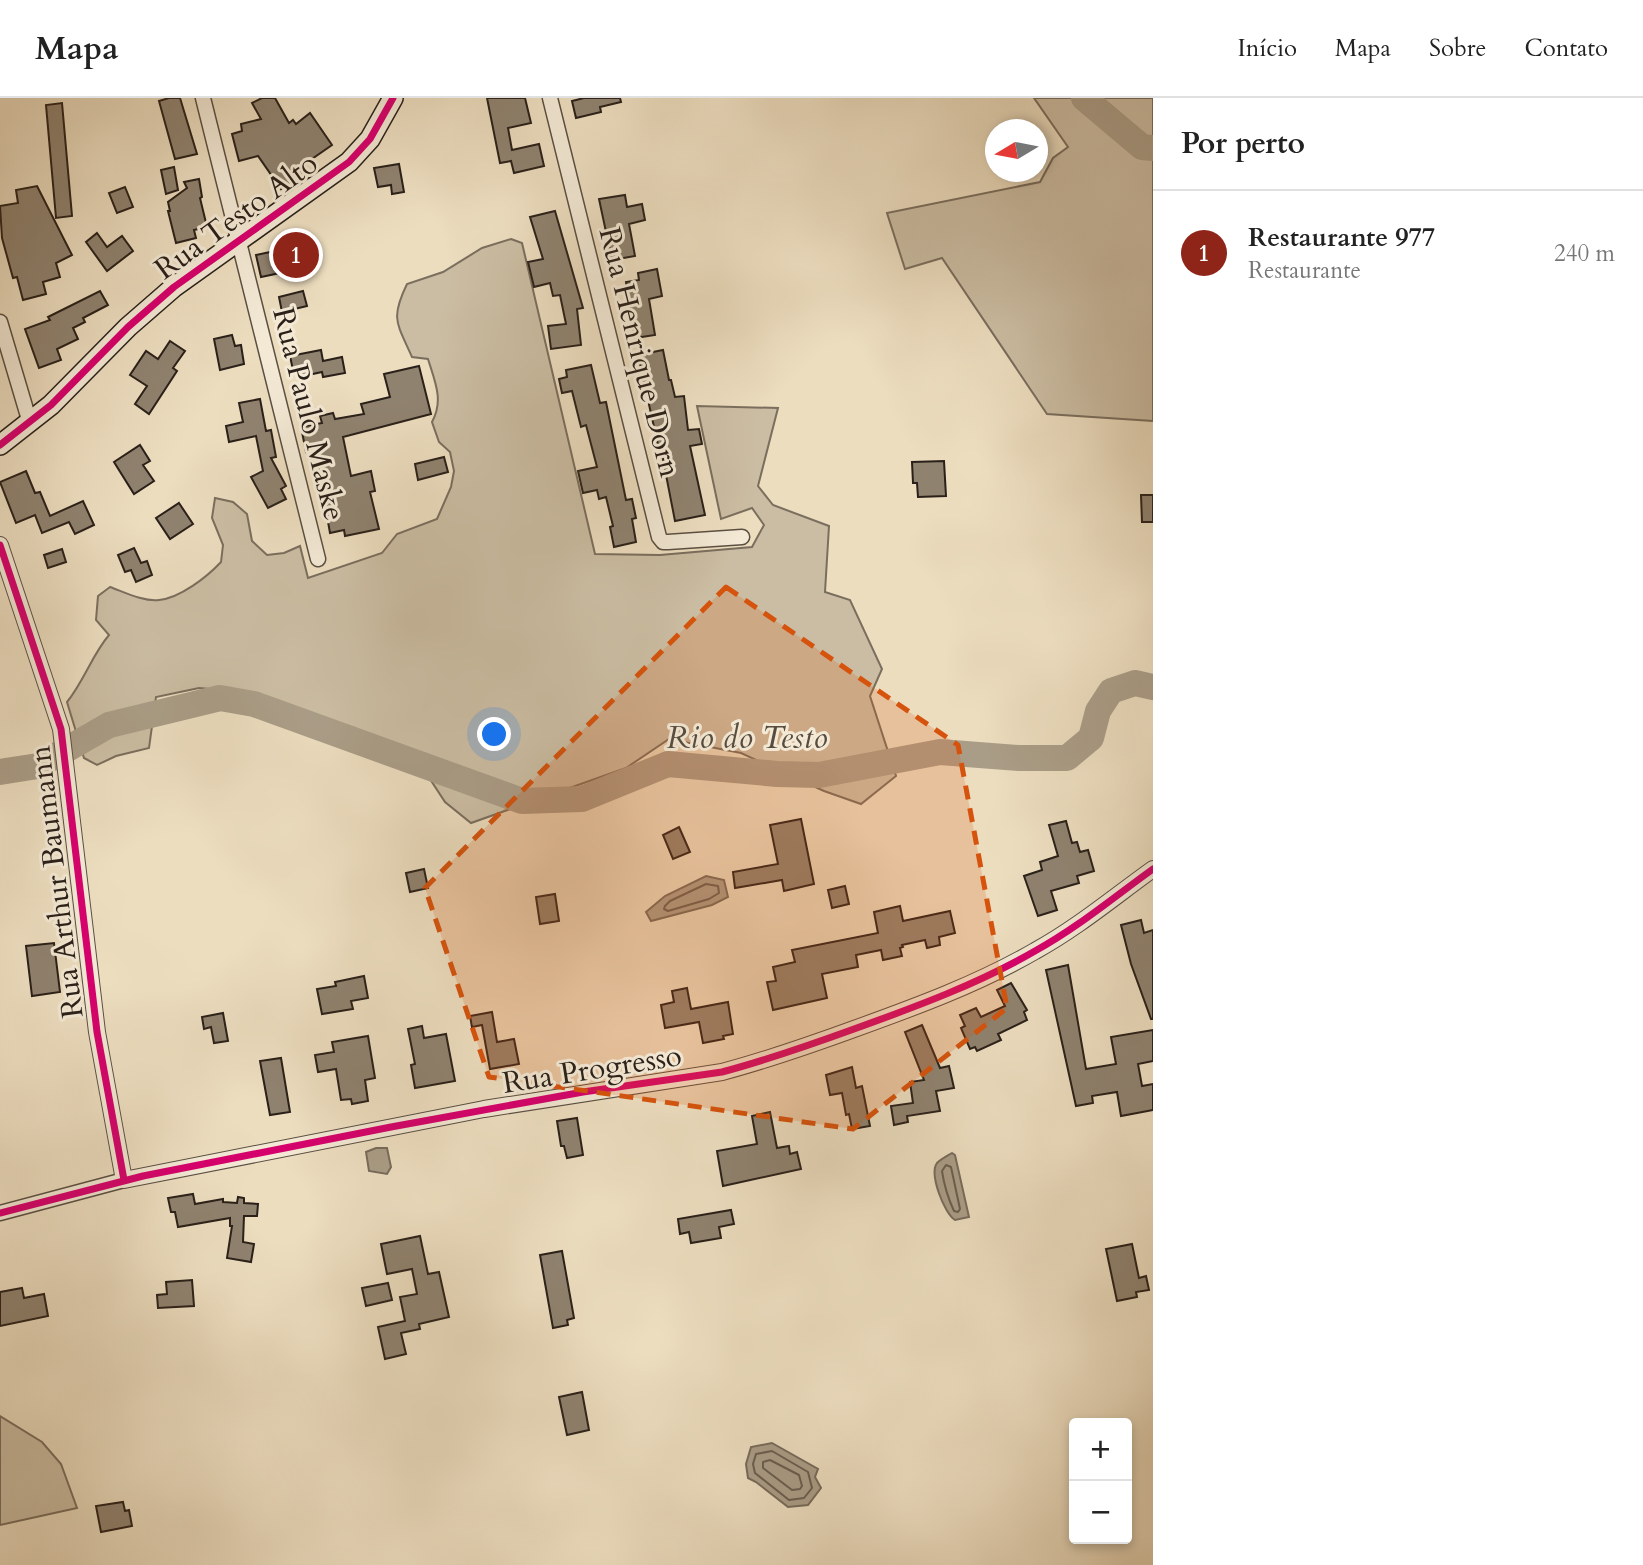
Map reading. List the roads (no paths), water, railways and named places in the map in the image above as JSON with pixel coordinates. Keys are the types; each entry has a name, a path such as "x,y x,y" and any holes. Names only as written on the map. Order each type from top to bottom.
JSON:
{"main road":[{"name":"Rua Testo Alto","path":"0,445 30,423 150,306 349,162 370,139 393,98"}],"street":[{"name":"Rua Paulo Maske","path":"203,98 318,559"},
{"name":"Rua Henrique Dorn","path":"550,98 659,537 663,542 668,542 741,537"},
{"path":"0,321 30,423"},
{"name":"Rua Arthur Baumann","path":"0,545 61,729 97,1032 124,1180"},
{"name":"Rua Progresso","path":"0,1213 124,1180 484,1109 722,1072 759,1062 885,1018 1006,967 1066,932 1153,869"}],"water":[{"path":"706,876 724,880 728,897 712,905 651,921 646,912 665,896"},
{"path":"387,1148 391,1167 387,1174 369,1171 366,1152"},
{"path":"952,1153 955,1155 969,1217 955,1220 942,1202 935,1176 937,1163"},
{"path":"772,1443 818,1469 815,1477 821,1488 808,1505 788,1507 748,1478 746,1464 751,1447"}],"waterway":[{"name":"Rio do Testo","path":"1084,98 1142,147 1153,148"},
{"name":"Rio do Testo","path":"0,772 38,766 109,725 220,698 254,704 522,801 582,799 668,764 819,775 940,752 1019,758 1067,758 1091,738 1098,711 1111,691 1135,683 1153,687"}],"place":[{"name":"Restaurante 977","path":"296,255"}]}
